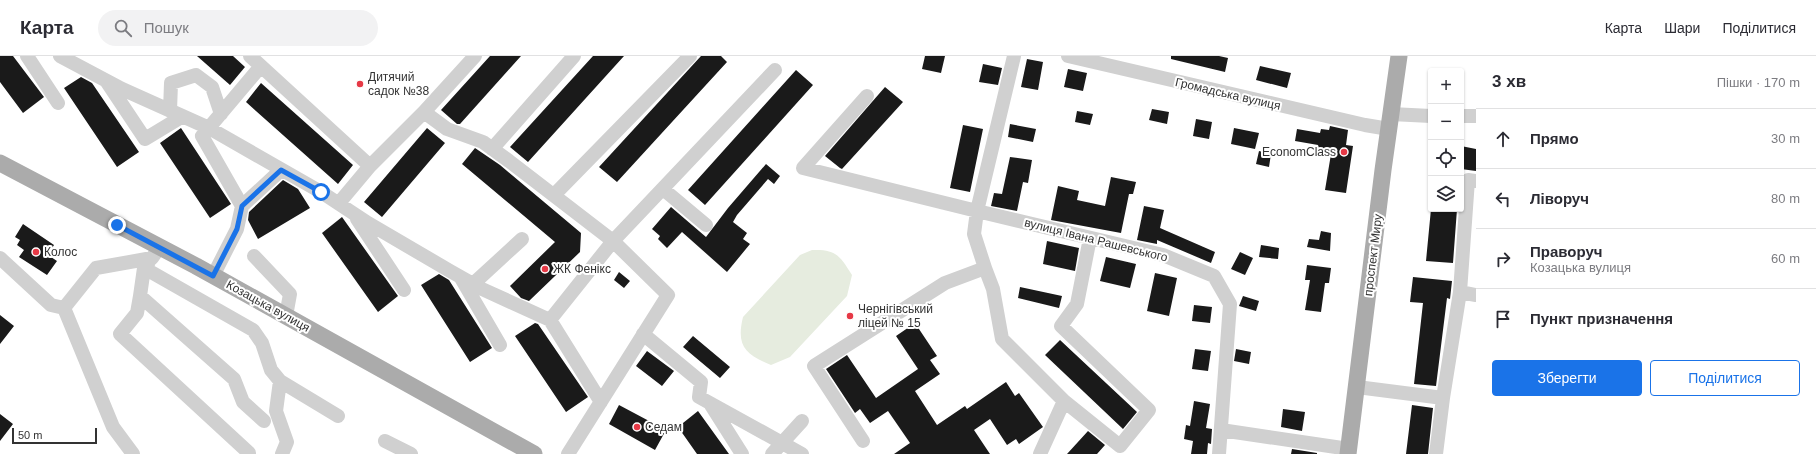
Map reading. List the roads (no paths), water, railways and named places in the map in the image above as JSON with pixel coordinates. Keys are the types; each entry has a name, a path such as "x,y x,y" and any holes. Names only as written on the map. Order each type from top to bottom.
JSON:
{"main road":[{"name":"проспект Миру","path":"1349,452 1399,56"},
{"name":"Козацька вулиця","path":"0,163 152,258 213,276 534,454"}],"street":[{"path":"27,56 58,103"},
{"path":"60,56 106,80 209,128 467,281 550,320 600,402"},
{"path":"250,56 370,166"},
{"path":"339,204 370,166 424,112 475,56"},
{"path":"492,149 574,56"},
{"path":"554,195 690,56"},
{"path":"1014,56 977,211 974,234 993,290 1002,340 1064,401 1120,446 1149,410 1060,326 1077,304 1090,238"},
{"name":"Громадська вулиця","path":"1068,56 1365,125 1428,116"},
{"path":"242,206 202,136 261,66"},
{"path":"550,320 613,241 775,70"},
{"path":"177,114 171,83 196,75 212,87 221,114"},
{"path":"106,80 145,139 177,114"},
{"name":"вулиця Івана Рашевського","path":"867,96 803,168 1163,255 1214,276 1230,304 1219,454"},
{"path":"424,112 447,129 482,142 554,195 613,241 668,294 568,454"},
{"path":"1464,116 1476,116"},
{"path":"213,276 237,229 242,206 281,170"},
{"path":"1436,454 1443,398 1460,292 1468,180 1476,182"},
{"path":"663,189 706,225"},
{"path":"353,214 404,290"},
{"path":"467,281 522,239"},
{"path":"254,256 290,294 286,316"},
{"path":"0,258 51,305 64,308"},
{"path":"152,258 140,296 137,313 120,334 249,453"},
{"path":"64,308 96,268 152,258 253,330 262,343 272,370 280,381 338,416"},
{"path":"863,441 814,366 944,283 985,268"},
{"path":"467,281 500,345"},
{"path":"1460,292 1476,295"},
{"path":"140,296 234,379 243,402 264,421"},
{"path":"64,308 113,427 133,454"},
{"path":"643,334 701,382 699,397 802,454"},
{"path":"280,381 276,411 287,442 282,454"},
{"path":"1357,386 1443,398"},
{"path":"1040,454 1064,401"},
{"path":"710,403 742,454"},
{"path":"772,454 802,421"},
{"path":"1221,430 1349,452"},
{"path":"385,441 411,454"}],"place":[{"name":"Дитячий садок №38","path":"360,84"},
{"name":"EconomClass","path":"1344,152"},
{"name":"Колос","path":"36,252"},
{"name":"ЖК Фенікс","path":"545,269"},
{"name":"Чернігівський ліцей № 15","path":"850,316"},
{"name":"Седам","path":"637,427"}]}
